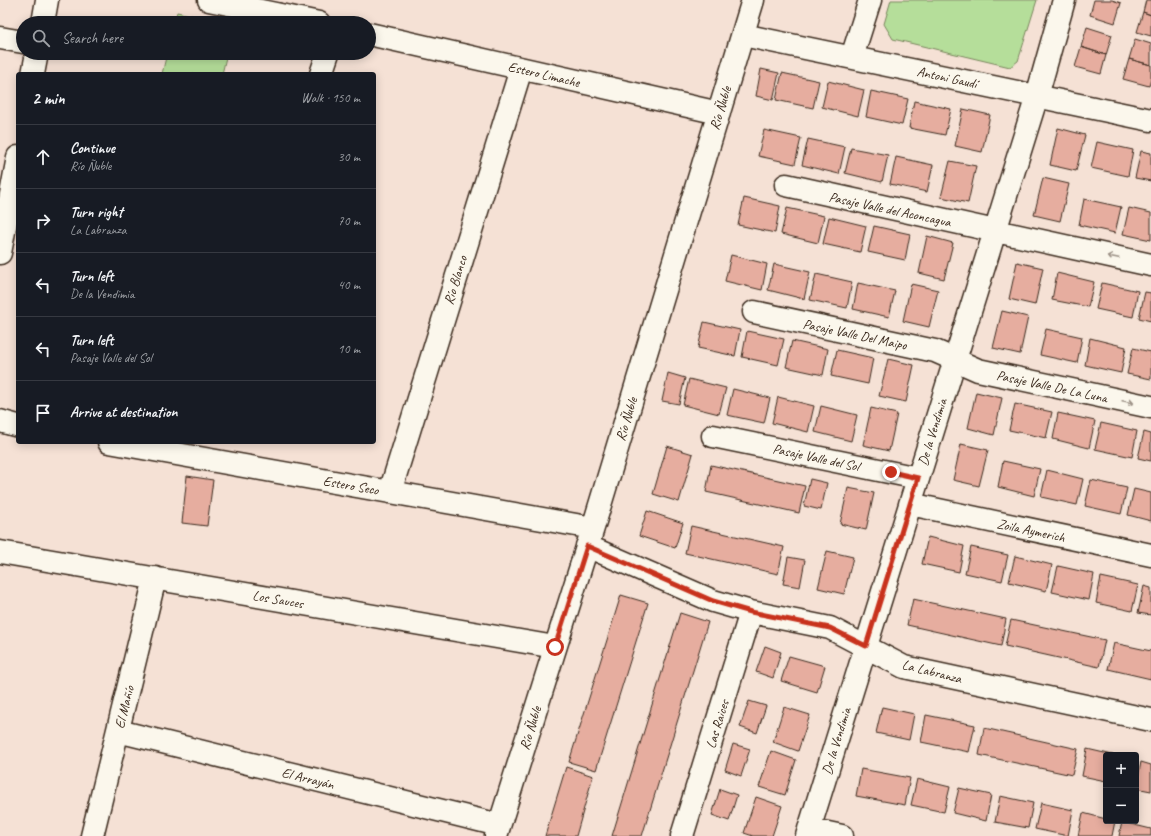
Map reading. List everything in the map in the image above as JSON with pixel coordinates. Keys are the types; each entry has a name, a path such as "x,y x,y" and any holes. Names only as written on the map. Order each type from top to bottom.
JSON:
{"street":[{"path":"44,16 47,0"},
{"path":"209,0 286,16"},
{"name":"Río Ñuble","path":"497,831 590,537 753,0"},
{"path":"852,58 870,0"},
{"name":"De la Vendimia","path":"808,833 1037,96 1064,0"},
{"name":"Antoni Gaudí","path":"743,35 1151,120"},
{"name":"Estero Limache","path":"376,36 719,113"},
{"path":"0,38 16,41"},
{"path":"33,72 36,60"},
{"path":"322,72 326,60"},
{"name":"Río Blanco","path":"390,492 521,69"},
{"path":"0,253 16,168"},
{"name":"Pasaje Valle del Aconcagua","path":"786,185 994,232 1151,265"},
{"name":"Pasaje Valle Del Maipo","path":"754,312 926,349 955,360"},
{"name":"Pasaje Valle De La Luna","path":"955,360 978,370 1151,407"},
{"path":"0,421 16,425"},
{"name":"Pasaje Valle del Sol","path":"713,436 918,478"},
{"name":"Estero Seco","path":"131,444 210,451 590,537"},
{"name":"Zoila Aymerich","path":"910,504 1151,555"},
{"name":"La Labranza","path":"590,537 684,590 713,601 751,612 830,628 904,667 1151,720"},
{"name":"Los Sauces","path":"0,552 555,647"},
{"name":"El Mañío","path":"92,836 155,578"},
{"name":"Las Raices","path":"682,836 751,612"},
{"name":"El Arrayán","path":"118,732 497,831"},
{"path":"808,833 842,836"}],"green space":[{"path":"891,0 1037,0 1018,61 1010,67 893,39 884,24"},
{"path":"177,12 195,16 176,16"},
{"path":"165,60 225,60 222,72 162,72"}],"building":[{"path":"1094,0 1112,0 1121,3 1115,23 1090,15"},
{"path":"1146,0 1151,0 1151,15 1143,12"},
{"path":"1143,12 1151,15 1151,36 1137,32"},
{"path":"1087,27 1112,35 1106,55 1081,47"},
{"path":"1135,39 1151,44 1151,65 1129,59"},
{"path":"1081,47 1106,55 1101,74 1075,67"},
{"path":"1129,59 1151,65 1151,79 1149,86 1123,79"},
{"path":"761,69 779,73 773,100 756,96"},
{"path":"782,73 819,81 813,108 776,100"},
{"path":"828,81 864,90 858,116 822,107"},
{"path":"871,91 908,99 902,125 866,117"},
{"path":"914,101 951,109 945,135 909,128"},
{"path":"963,109 990,115 982,152 955,146"},
{"path":"1058,128 1085,135 1076,171 1050,165"},
{"path":"764,130 801,138 795,164 758,156"},
{"path":"808,139 845,147 839,174 802,165"},
{"path":"1097,142 1133,150 1128,176 1091,168"},
{"path":"851,148 888,155 882,182 845,173"},
{"path":"1141,151 1151,153 1151,181 1135,178"},
{"path":"896,157 933,165 927,192 890,184"},
{"path":"950,161 976,166 968,203 941,197"},
{"path":"1043,178 1069,184 1060,221 1034,215"},
{"path":"744,198 780,206 775,233 738,225"},
{"path":"1084,199 1121,207 1115,233 1079,225"},
{"path":"787,208 824,216 818,243 781,234"},
{"path":"1129,208 1151,213 1151,240 1123,234"},
{"path":"829,217 866,226 860,252 823,244"},
{"path":"874,226 910,234 905,260 868,252"},
{"path":"927,236 953,243 944,279 919,273"},
{"path":"731,255 767,264 762,290 725,281"},
{"path":"1017,262 1043,268 1035,305 1009,299"},
{"path":"774,264 810,272 804,299 768,290"},
{"path":"1057,273 1094,282 1088,307 1052,300"},
{"path":"816,274 852,282 847,308 810,300"},
{"path":"858,283 895,291 889,317 853,309"},
{"path":"1102,283 1138,291 1133,317 1096,309"},
{"path":"911,284 938,290 929,327 903,321"},
{"path":"1145,292 1151,293 1151,321 1139,318"},
{"path":"1002,311 1028,317 1020,354 993,348"},
{"path":"704,322 740,330 735,356 698,348"},
{"path":"1046,329 1082,337 1077,363 1040,355"},
{"path":"747,331 784,339 778,365 742,357"},
{"path":"1090,338 1126,347 1121,373 1085,365"},
{"path":"792,341 828,349 823,375 786,367"},
{"path":"1133,348 1151,352 1151,379 1127,374"},
{"path":"837,350 873,358 868,384 831,376"},
{"path":"888,359 914,365 906,402 879,396"},
{"path":"668,373 685,378 679,404 662,401"},
{"path":"689,379 726,388 719,414 683,405"},
{"path":"733,389 770,398 764,423 727,415"},
{"path":"976,392 1002,398 994,435 968,428"},
{"path":"778,397 814,406 808,432 772,423"},
{"path":"1015,404 1052,412 1046,438 1009,430"},
{"path":"821,406 857,415 851,441 815,432"},
{"path":"871,408 897,414 889,451 863,445"},
{"path":"1058,413 1095,421 1089,448 1053,439"},
{"path":"1101,423 1137,431 1132,457 1095,449"},
{"path":"1144,432 1151,434 1151,461 1138,458"},
{"path":"961,444 988,450 979,486 953,480"},
{"path":"667,446 693,454 679,502 653,494"},
{"path":"1003,461 1040,469 1034,496 998,487"},
{"path":"711,465 805,486 799,513 706,492"},
{"path":"1047,470 1083,479 1077,505 1041,497"},
{"path":"187,476 213,480 207,526 182,523"},
{"path":"810,479 827,483 821,510 804,506"},
{"path":"1091,480 1127,488 1121,514 1085,506"},
{"path":"848,488 874,493 866,530 840,524"},
{"path":"1134,489 1151,493 1151,521 1128,515"},
{"path":"647,511 683,523 675,548 639,536"},
{"path":"691,526 784,547 778,574 685,553"},
{"path":"928,537 964,546 959,572 922,564"},
{"path":"971,547 1008,555 1002,581 965,573"},
{"path":"827,551 853,557 844,594 818,588"},
{"path":"1015,556 1052,565 1046,591 1009,582"},
{"path":"788,557 805,560 800,587 783,584"},
{"path":"1058,566 1094,574 1089,600 1052,592"},
{"path":"1101,577 1138,585 1132,611 1096,603"},
{"path":"1144,586 1151,588 1151,615 1138,613"},
{"path":"621,595 648,603 596,770 569,762"},
{"path":"913,599 1006,619 1001,646 907,625"},
{"path":"680,613 708,622 642,836 612,836"},
{"path":"1011,620 1105,640 1099,667 1005,646"},
{"path":"1114,643 1151,651 1151,679 1108,669"},
{"path":"765,646 781,652 773,678 756,672"},
{"path":"789,656 825,666 817,692 781,681"},
{"path":"749,701 766,706 757,733 740,727"},
{"path":"784,707 810,715 798,751 773,742"},
{"path":"882,707 914,714 909,740 876,733"},
{"path":"926,715 975,725 969,752 921,742"},
{"path":"984,728 1078,749 1072,775 979,755"},
{"path":"733,744 750,749 741,776 725,770"},
{"path":"1087,749 1103,753 1103,780 1082,776"},
{"path":"771,751 796,760 785,795 759,787"},
{"path":"1141,762 1151,765 1151,791 1139,789 1139,772"},
{"path":"566,767 593,776 576,836 545,836"},
{"path":"861,769 910,778 905,805 856,796"},
{"path":"917,779 950,787 944,812 911,805"},
{"path":"959,788 991,795 986,821 953,813"},
{"path":"720,789 737,795 729,821 712,815"},
{"path":"1000,796 1033,803 1028,828 995,822"},
{"path":"756,797 782,806 772,836 753,836 744,833"},
{"path":"1041,803 1073,810 1068,836 1035,829"},
{"path":"1083,813 1103,818 1103,824 1114,824 1112,836 1078,836"},
{"path":"1122,824 1130,824 1151,829 1151,836 1119,836"}],"route":[{"path":"555,647 587,546 677,587 713,601 751,612 830,628 866,646 918,478 891,472"}]}
